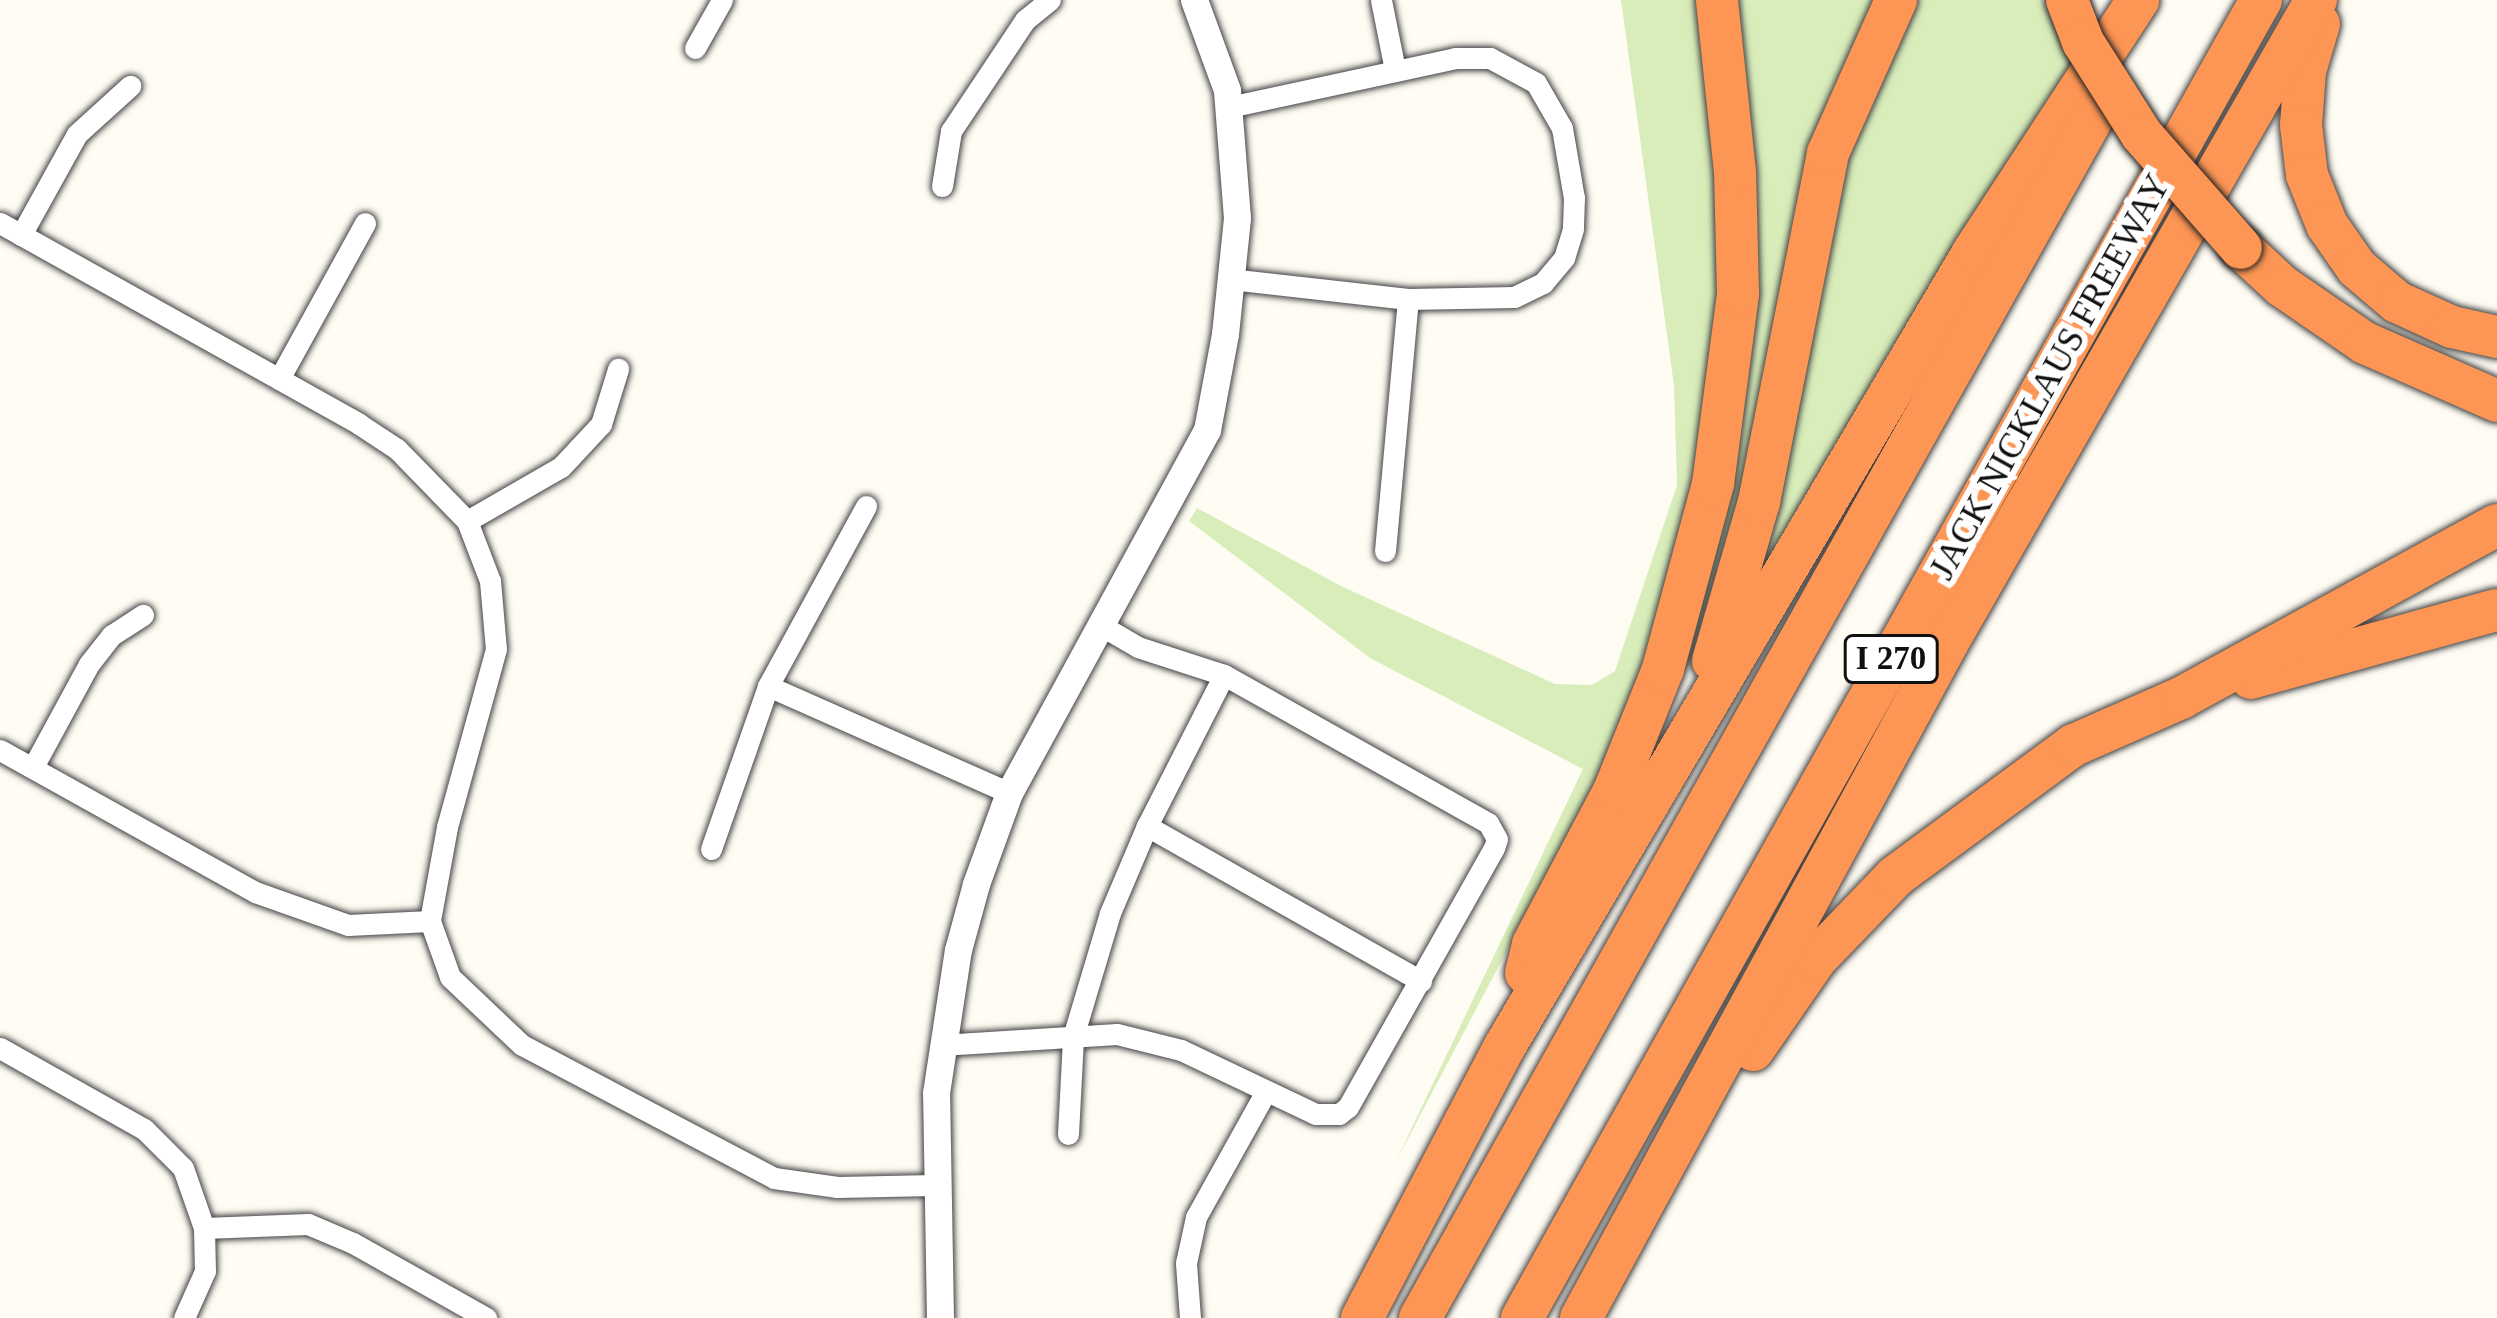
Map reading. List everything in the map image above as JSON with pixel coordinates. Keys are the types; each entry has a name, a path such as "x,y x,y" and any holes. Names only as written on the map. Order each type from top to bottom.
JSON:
{"highway":[{"path":"1505,1046 1533,944 1614,791 1663,669 1713,484 1738,292 1735,172 1717,0"},
{"path":"1655,794 1720,642 1760,502 1828,152 1896,0"},
{"path":"2067,0 2083,42 2142,135 2241,248 2282,286 2366,343 2497,401"},
{"path":"1362,1318 1505,1046 1974,251 2138,0"},
{"name":"I 270","path":"1420,1318 2158,0"},
{"name":"JACK NICKLAUS FREEWAY","path":"1522,1318 2260,0"},
{"path":"1581,1318 1948,642 2316,0"},
{"path":"2330,0 2305,71 2300,125 2307,175 2322,214 2357,268 2397,302 2452,327 2497,337"},
{"path":"1591,1318 1746,1060 1832,942 1896,876 2074,745 2181,698 2497,525"},
{"path":"2181,698 2497,610"}],"street":[{"path":"695,48 722,0"},
{"path":"941,186 951,131 1025,20 1050,0"},
{"path":"940,1318 935,1185 941,1046 958,950 1009,793 1207,430 1237,218 1228,107 1194,0"},
{"path":"1381,0 1395,70"},
{"path":"1228,107 1455,58 1490,58 1536,82 1562,128 1574,229 1564,259 1543,283 1514,297 1408,298 1231,280"},
{"path":"21,236 77,134 130,86"},
{"path":"0,224 397,449 467,521 490,581 496,649 447,827 430,921 450,976 522,1045 774,1178 838,1187 935,1185"},
{"path":"279,379 365,224"},
{"path":"1385,550 1408,298"},
{"path":"467,521 561,466 601,424 618,369"},
{"path":"711,849 768,686 866,506"},
{"path":"33,766 88,664 112,635 143,615"},
{"path":"941,1046 1118,1034 1181,1050 1316,1114 1339,1114 1348,1107 1494,848 1494,830 1223,675 1138,647 1102,626"},
{"path":"1068,1134 1073,1037 1110,913 1147,826 1223,675"},
{"path":"768,686 1009,793"},
{"path":"0,750 255,892 348,925 430,921"},
{"path":"1147,826 1421,981"},
{"path":"0,1048 145,1129 183,1168 204,1228 205,1271 184,1318"},
{"path":"1190,1318 1186,1263 1196,1216 1266,1090"},
{"path":"204,1228 308,1224 353,1243 477,1316"}],"green space":[{"path":"1621,0 1707,0 1727,152 1708,437 1659,635 1601,772 1395,1163 1583,769 1370,658 1189,521 1197,508 1341,586 1555,684 1592,685 1615,671 1677,485 1674,386"},
{"path":"1731,0 1874,0 1829,97 1802,180 1744,486 1709,615 1681,683 1672,679 1718,525"},
{"path":"1913,0 2042,0 2074,71 1767,574 1759,570 1843,159"}]}
